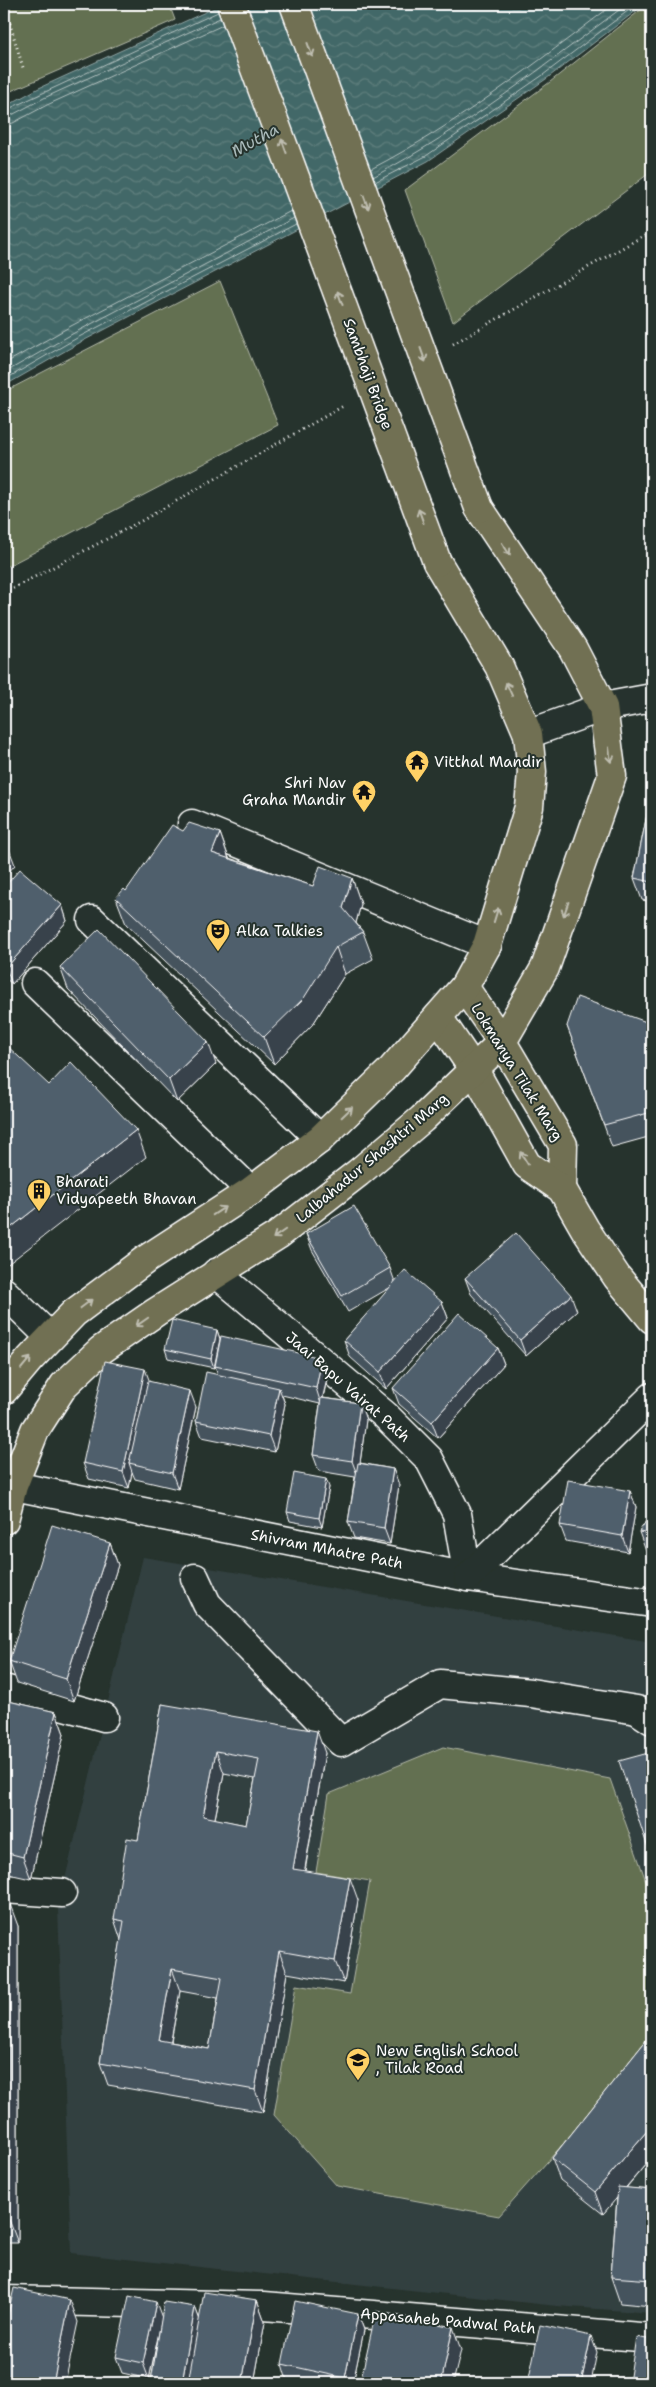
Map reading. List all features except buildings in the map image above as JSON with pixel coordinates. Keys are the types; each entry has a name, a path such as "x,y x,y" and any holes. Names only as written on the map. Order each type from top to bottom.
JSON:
{"main road":[{"name":"Sambhaji Bridge","path":"231,4 438,562 499,666 528,734"},
{"path":"294,4 479,508 573,649 603,707"},
{"name":"Lalbahadur Shashtri Marg","path":"4,1520 8,1485 35,1430 64,1385 101,1350 216,1273 278,1235 358,1173 422,1119 502,1042 546,968 612,776 603,707"},
{"path":"4,1390 50,1337 74,1313 145,1260 250,1191 320,1139 392,1069 464,987 487,945 529,807 532,772 528,734"},
{"name":"Lokmanya Tilak Marg","path":"464,987 502,1042 563,1145 562,1189"},
{"path":"438,1017 474,1070 527,1164 562,1189 585,1229 617,1277 652,1319"}],"street":[{"path":"528,734 603,707 652,698"},
{"path":"603,707 652,718"},
{"path":"192,824 487,945"},
{"path":"92,920 320,1139"},
{"path":"35,983 250,1191"},
{"name":"Jaai Bapu Vairat Path","path":"216,1273 385,1415 430,1459 457,1514 468,1577"},
{"path":"4,1292 50,1337"},
{"path":"468,1577 652,1397"},
{"name":"Shivram Mhatre Path","path":"8,1485 468,1577 652,1604"},
{"path":"195,1578 207,1604 341,1742 440,1684 530,1694 637,1710 652,1720"},
{"path":"4,1690 104,1717"},
{"path":"4,1889 62,1894"},
{"name":"Appasaheb Padwal Path","path":"4,2300 264,2306 652,2338"}],"path":[{"path":"4,4 24,71"},
{"path":"445,348 652,231"},
{"path":"4,593 143,520 350,402"}],"shaded area":[{"name":"New English School , Tilak Road","path":"143,1557 652,1642 652,2313 557,2306 71,2253 58,1908"}],"green space":[{"path":"4,4 169,4 175,20 4,94"},
{"path":"648,4 652,4 652,171 453,322 405,190 550,82"},
{"path":"220,281 278,425 4,568 4,392"},
{"path":"443,1747 610,1779 652,1898 652,2044 499,2216 337,2186 274,2115 296,1985 350,1994 370,1881 316,1872 329,1794"}],"water":[{"name":"Mutha","path":"223,4 645,4 546,79 428,161 79,343 4,386 4,107 39,88"}],"place":[{"name":"Vitthal Mandir","path":"417,783"},
{"name":"Shri Nav Graha Mandir","path":"364,813"},
{"name":"Alka Talkies","path":"218,952"},
{"name":"Bharati Vidyapeeth Bhavan","path":"39,1212"},
{"name":"New English School , Tilak Road","path":"358,2081"}]}
